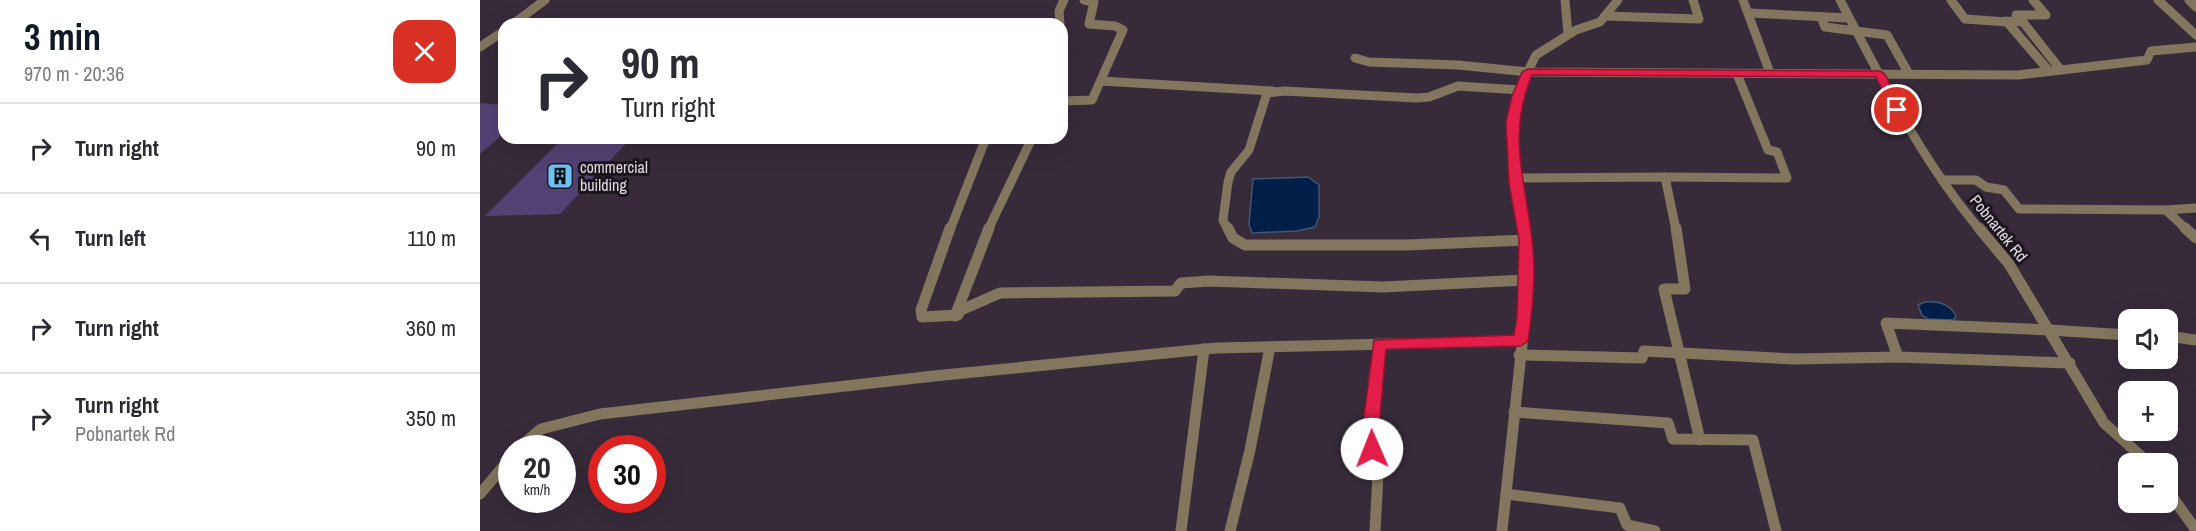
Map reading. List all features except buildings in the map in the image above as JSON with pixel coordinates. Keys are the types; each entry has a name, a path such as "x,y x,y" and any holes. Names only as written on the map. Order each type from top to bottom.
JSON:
{"street":[{"path":"521,18 546,0"},
{"path":"1060,18 1059,10 1064,0"},
{"path":"1068,101 1090,102 1123,30 1115,26 1089,24 1095,3 1084,0"},
{"path":"1565,0 1568,34"},
{"path":"1502,531 1526,280 1526,240 1515,178 1512,122 1520,90 1536,55 1568,34 1600,22 1618,0"},
{"path":"1605,16 1699,19 1694,0"},
{"path":"1743,0 1770,73"},
{"name":"Pobnartek Rd","path":"1840,0 1853,29 1880,74 1913,138 1942,180 2009,264 2051,330 2104,423 2142,453"},
{"path":"1951,0 1965,19 2023,22"},
{"path":"2033,0 2046,15 2016,15 2060,69"},
{"path":"2158,0 2196,35"},
{"path":"2189,0 2196,6"},
{"path":"1749,13 1848,18"},
{"path":"1821,17 1825,27 1853,29 1887,36 1909,74"},
{"path":"2005,21 2049,71"},
{"path":"480,47 498,35"},
{"path":"1355,58 1370,62 1458,64 1528,72 2026,75 2147,60 2151,51 2196,47"},
{"path":"1515,178 1787,178 1777,152 1768,150 1737,74"},
{"path":"1101,81 1417,98 1429,98 1458,86 1520,90"},
{"path":"1273,91 1265,96 1249,150 1231,172 1228,182 1223,220 1238,244 1407,245 1526,240"},
{"path":"983,144 968,178 921,314 926,318 955,316 962,310 1000,293 1175,291 1182,283 1209,281 1403,287 1526,280"},
{"path":"955,316 983,240 1029,144"},
{"path":"1665,177 1677,228 1685,289 1664,289 1701,440"},
{"path":"1942,180 1976,180 1986,187 2004,190 2019,209 2166,210 2196,208"},
{"path":"2166,210 2196,238"},
{"path":"1899,357 1885,326 1886,323 2118,334"},
{"path":"2178,337 2196,340"},
{"path":"534,435 541,429 600,414 946,374 1204,349 1521,341"},
{"path":"1375,531 1378,475 1370,440 1379,344"},
{"path":"1230,531 1270,347"},
{"path":"1182,531 1204,349"},
{"path":"1519,355 1642,358 1644,351 1794,359 1899,357 2070,363"},
{"path":"1514,412 1668,423 1673,440 1753,440 1776,531"},
{"path":"480,494 498,473"},
{"path":"1506,495 1620,508 1626,525 1655,531"},
{"path":"2178,505 2196,530"}],"water":[{"path":"1308,177 1319,185 1319,217 1315,227 1297,231 1252,233 1249,224 1253,179"},
{"path":"1925,302 1947,306 1956,316 1954,320 1928,319 1922,315 1918,305"}],"place":[{"name":"commercial building","path":"560,176"}],"route":[{"path":"1372,449 1370,440 1379,344 1521,341 1525,317 1526,240 1515,183 1512,122 1517,96 1528,72 1880,74 1897,110"}]}
